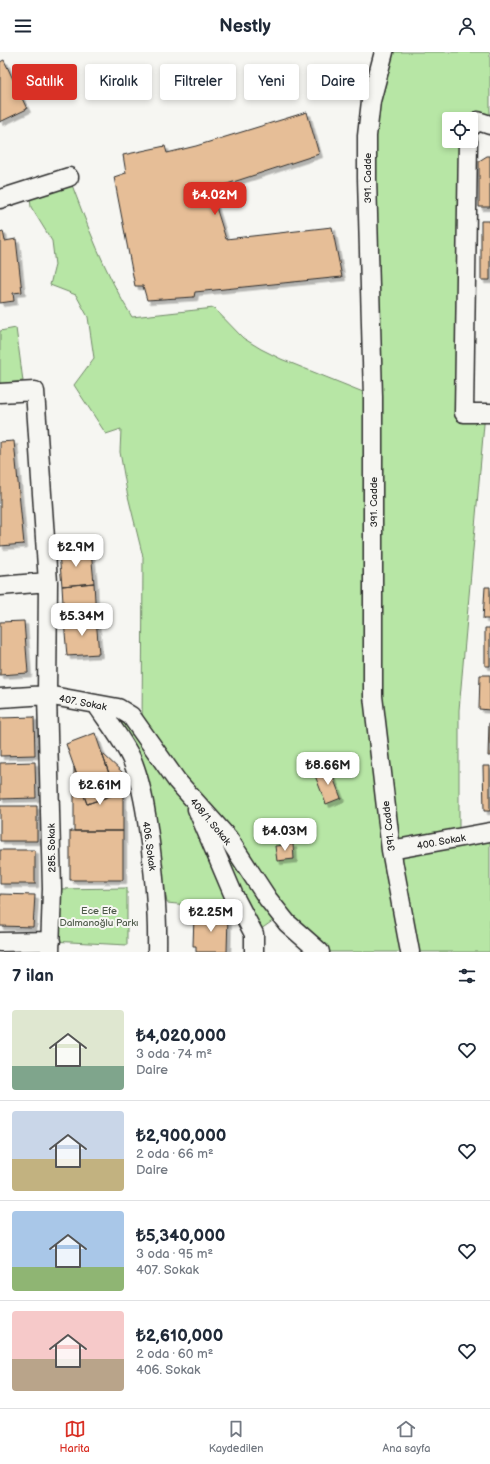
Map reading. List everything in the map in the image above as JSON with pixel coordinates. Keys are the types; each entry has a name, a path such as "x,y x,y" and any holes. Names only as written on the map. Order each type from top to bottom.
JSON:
{"street":[{"name":"391. Cadde","path":"384,52 371,101 367,178 373,397 373,696 391,850 410,952"},
{"path":"478,121 490,125"},
{"path":"468,148 464,413 490,413"},
{"path":"0,199 68,177"},
{"name":"285. Sokak","path":"0,393 35,391 48,582 47,695 52,889 51,947"},
{"path":"0,586 48,582"},
{"name":"407. Sokak","path":"0,698 47,695 118,708"},
{"name":"406. Sokak","path":"96,704 125,746 132,760 144,801 158,911 157,952"},
{"name":"408/1. Sokak","path":"118,708 131,716 172,775 228,838 268,899 288,923 320,952"},
{"path":"193,799 234,896 254,934 254,952"},
{"name":"400. Sokak","path":"391,850 490,832"},
{"path":"0,942 51,947"}],"green space":[{"path":"384,52 490,52 490,125 478,121 478,112 442,112 442,148 468,148 464,412 485,413 459,710 459,837 490,832 490,952 310,952 274,920 254,934 204,829 142,730 143,557 127,492 120,452 121,429 106,434 74,385 94,358 88,317 76,295 50,285 55,265 52,241 31,207 29,189 69,177 105,266 132,317 214,308 243,338 261,349 281,359 373,396 367,178"},
{"path":"16,328 23,381 0,384 0,331"},
{"path":"129,720 190,810 223,888 229,909 167,903 159,854 121,724"},
{"name":"Ece Efe Dalmanoğlu Parkı","path":"127,888 127,945 51,941 52,889"}],"building":[{"path":"4,60 12,77 12,100 23,100 27,109 0,122 0,62"},
{"path":"307,112 319,154 218,187 210,188 226,239 332,227 342,277 195,292 194,297 147,300 143,286 135,286 114,177 126,173 123,155 165,146 167,153 196,146"},
{"path":"487,156 490,156 490,207 479,207 479,161"},
{"path":"481,221 490,221 490,280 481,280"},
{"path":"3,231 5,241 16,239 22,292 13,293 14,301 0,303 0,232"},
{"path":"14,441 24,544 0,546 0,442"},
{"path":"91,551 94,583 62,586 59,554"},
{"path":"94,583 96,618 64,621 62,586"},
{"path":"485,587 490,587 490,619 483,619"},
{"path":"96,618 99,654 67,656 64,621"},
{"path":"24,621 28,673 0,675 0,622"},
{"path":"485,628 490,628 490,666 485,666"},
{"path":"480,675 490,675 490,710 479,709"},
{"path":"34,717 35,755 0,756 0,718"},
{"path":"489,723 490,756 488,756"},
{"path":"95,733 116,794 87,804 66,744"},
{"path":"102,753 123,773 123,831 74,831 74,767 87,804 116,794"},
{"path":"35,762 36,798 0,799 0,763"},
{"path":"483,766 490,766 490,811 484,811"},
{"path":"329,767 341,798 326,804 314,773"},
{"path":"0,806 37,806 37,841 0,841"},
{"path":"70,831 123,831 123,880 70,880"},
{"path":"293,844 294,859 277,861 275,846"},
{"path":"0,850 35,850 35,884 0,884"},
{"path":"0,894 35,895 33,927 0,926"},
{"path":"194,915 228,915 227,952 196,952 196,946 193,946"}]}
